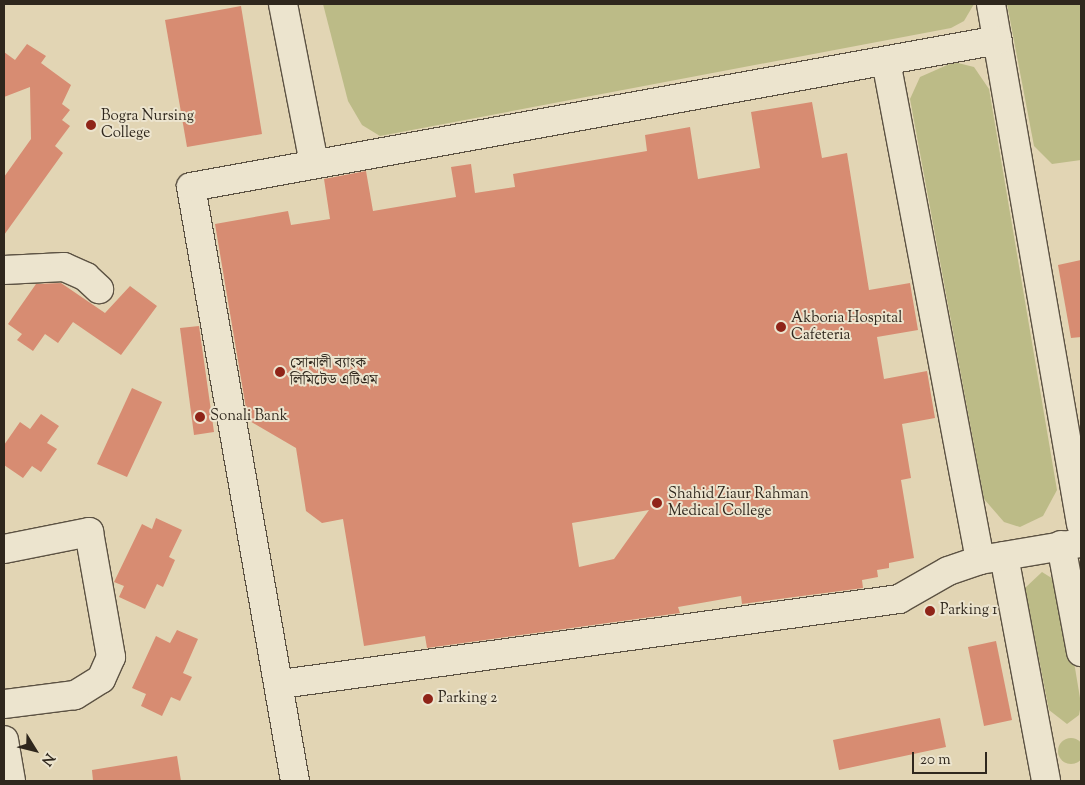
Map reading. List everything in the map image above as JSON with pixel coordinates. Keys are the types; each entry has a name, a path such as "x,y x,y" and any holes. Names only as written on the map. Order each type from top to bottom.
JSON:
{"lane":[{"path":"283,4 314,164"},
{"path":"991,4 1081,524"},
{"path":"295,781 281,684 191,187 998,40"},
{"path":"886,61 992,558 1046,781"},
{"path":"4,270 57,266 79,272 99,289"},
{"path":"4,549 90,532 111,657 101,679 76,695 4,704"},
{"path":"281,684 899,599 948,571 992,558 1071,544 1081,652"},
{"path":"4,740 11,781"}],"shaded area":[{"path":"323,4 974,4 964,21 951,28 380,136 362,125 348,101"},
{"path":"1007,4 1081,4 1081,160 1052,164 1034,146"},
{"path":"954,62 974,67 989,89 1057,490 1043,516 1020,527 1004,522 984,499 910,99 920,77"},
{"path":"1042,572 1061,584 1081,704 1079,715 1067,724 1049,710 1025,588"},
{"path":"1071,738 1080,742 1084,751 1080,760 1071,764 1062,760 1058,751 1062,742"}],"building":[{"path":"241,6 262,134 187,147 165,20"},
{"path":"27,44 46,56 41,63 71,85 62,104 70,110 62,120 70,126 55,146 63,153 4,235 4,177 31,139 30,87 4,97 4,52 15,60"},
{"path":"812,102 822,158 847,153 869,290 910,283 918,330 877,337 884,379 927,371 935,418 902,424 911,478 901,480 914,558 889,563 889,568 877,570 878,577 862,580 863,588 742,604 741,596 678,607 680,613 427,648 425,636 364,646 343,519 322,523 306,511 296,448 248,420 215,224 288,211 291,225 330,219 324,179 366,171 373,211 456,197 451,167 471,164 475,193 515,187 513,174 647,151 645,135 690,127 698,179 760,168 751,112","holes":["649,510 614,559 579,567 572,523"]},
{"path":"1081,260 1081,337 1071,338 1058,265"},
{"path":"61,283 105,313 130,286 157,306 121,355 73,322 58,343 45,334 33,351 17,340 22,334 8,324 36,284"},
{"path":"199,326 214,432 194,435 180,328"},
{"path":"132,388 162,402 127,477 97,464"},
{"path":"41,414 59,426 47,443 57,449 41,472 32,466 23,478 4,465 4,445 20,422 30,429"},
{"path":"156,518 182,530 169,557 175,560 163,587 157,584 145,609 119,597 124,586 114,582 142,524 152,529"},
{"path":"177,630 198,639 183,673 192,677 180,701 171,697 162,716 141,706 146,694 132,688 156,636 170,643"},
{"path":"996,641 1012,720 984,726 968,647"},
{"path":"940,718 946,747 839,770 833,740"},
{"path":"177,756 181,781 93,781 92,770"}],"place":[{"name":"Bogra Nursing College","path":"91,125"},
{"name":"Akboria Hospital Cafeteria","path":"781,327"},
{"name":"সোনালী ব্যাংক লিমিটেড এটিএম","path":"280,372"},
{"name":"Sonali Bank","path":"200,417"},
{"name":"Shahid Ziaur Rahman Medical College","path":"657,503"},
{"name":"Parking 1","path":"930,611"},
{"name":"Parking 2","path":"428,699"}]}
